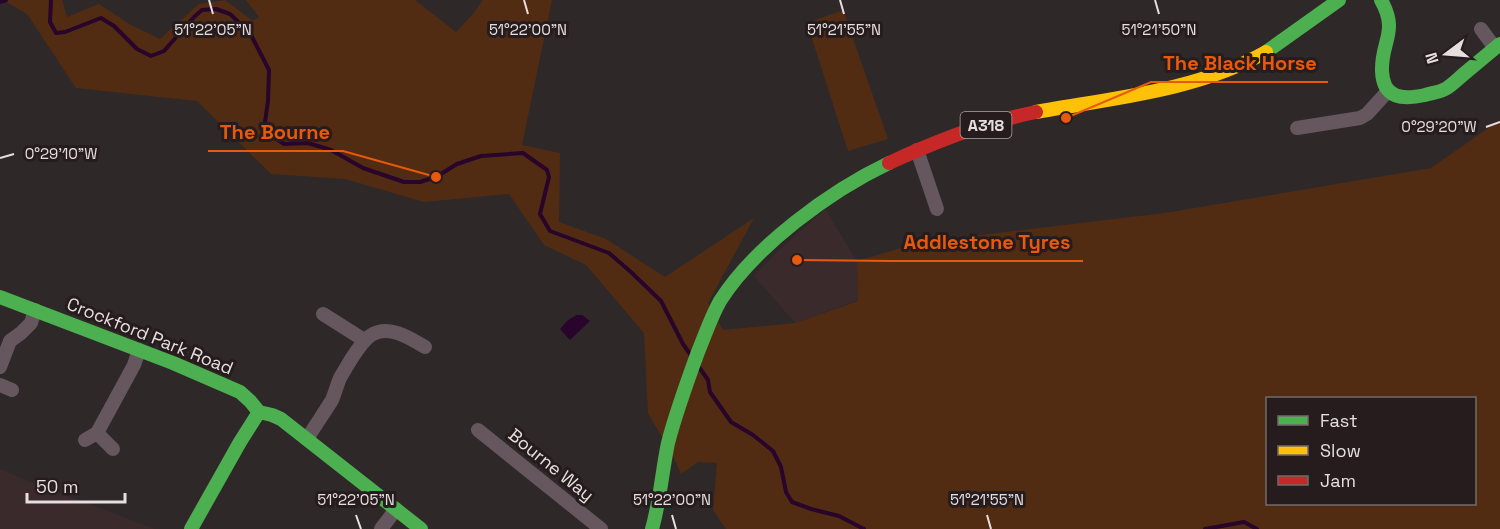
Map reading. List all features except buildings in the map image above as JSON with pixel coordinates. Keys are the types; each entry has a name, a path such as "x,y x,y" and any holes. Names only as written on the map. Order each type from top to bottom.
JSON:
{"main road":[{"path":"1381,0 1389,20 1389,37 1382,72 1385,85 1394,96 1405,99 1440,92 1498,46"},
{"name":"A318","path":"652,529 668,446 680,401 709,323 725,294 739,276 769,245 807,212 878,168 948,137 1009,118 1158,90 1206,77 1240,64 1273,47 1333,1"},
{"name":"Crockford Park Road","path":"0,297 173,363 240,392 259,412 281,419 421,529"},
{"path":"191,529 259,412"}],"street":[{"path":"1481,29 1498,46"},
{"path":"1296,128 1360,118 1367,114 1388,91"},
{"path":"917,150 936,209"},
{"path":"0,367 10,341 31,323 35,310"},
{"path":"323,314 364,340"},
{"path":"307,439 364,340 374,333 388,331 405,335 425,346"},
{"path":"84,440 97,433 134,364 139,350"},
{"name":"Bourne Way","path":"478,430 601,529"},
{"path":"97,433 113,449"},
{"path":"381,529 396,509"}],"shaded area":[{"path":"3,0 62,0 67,17 99,4 131,25 160,39 199,4 225,0 253,21 259,17 246,0 415,0 456,32 483,0 552,0 522,145 560,153 559,222 606,239 665,277 754,218 708,303 723,330 795,323 858,301 857,261 921,242 1165,213 1431,168 1500,120 1500,529 726,529 713,510 717,463 698,462 681,474 648,413 644,333 586,265 544,245 509,194 424,202 345,179 271,174 197,101 76,88 27,14"},
{"path":"843,10 888,139 848,151 807,23"},
{"path":"825,209 857,261 858,300 795,323 754,276"},
{"path":"582,315 590,321 570,340 560,329 568,320"},
{"path":"0,469 26,480 155,529 0,529"}],"waterway":[{"path":"0,2 6,0"},
{"path":"51,0 50,22 56,33 65,32 101,18 114,26 137,49 151,56 164,51 202,10 216,9 230,14 250,33 269,70 265,122 271,135 284,144 308,143 331,150 363,168 404,182 420,182 436,177 457,164 481,156 523,153 547,170 549,177 540,214 550,231 609,253 632,273 661,301 690,354"},
{"path":"699,367 708,380 710,392 731,422 753,435 773,451 781,467 786,492 792,502 839,516 864,529"},
{"path":"1205,529 1244,522 1257,529"}],"traffic: fast":[{"path":"1266,52 1339,0"},
{"path":"1381,0 1389,20 1382,61 1383,80 1390,92 1396,95 1417,97 1445,89 1500,44"},
{"path":"652,529 668,443 698,352 720,301 753,260 796,222 819,204 889,163"},
{"path":"0,297 173,363 240,392 259,412 281,419 421,529"},
{"path":"191,529 259,412"}],"traffic: slow":[{"path":"1036,112 1183,84 1211,76 1266,52"}],"traffic: jam":[{"path":"889,163 961,133 1036,112"}],"place":[{"name":"The Black Horse","path":"1066,118"},
{"name":"The Bourne","path":"436,177"},
{"name":"Addlestone Tyres","path":"797,260"}]}
